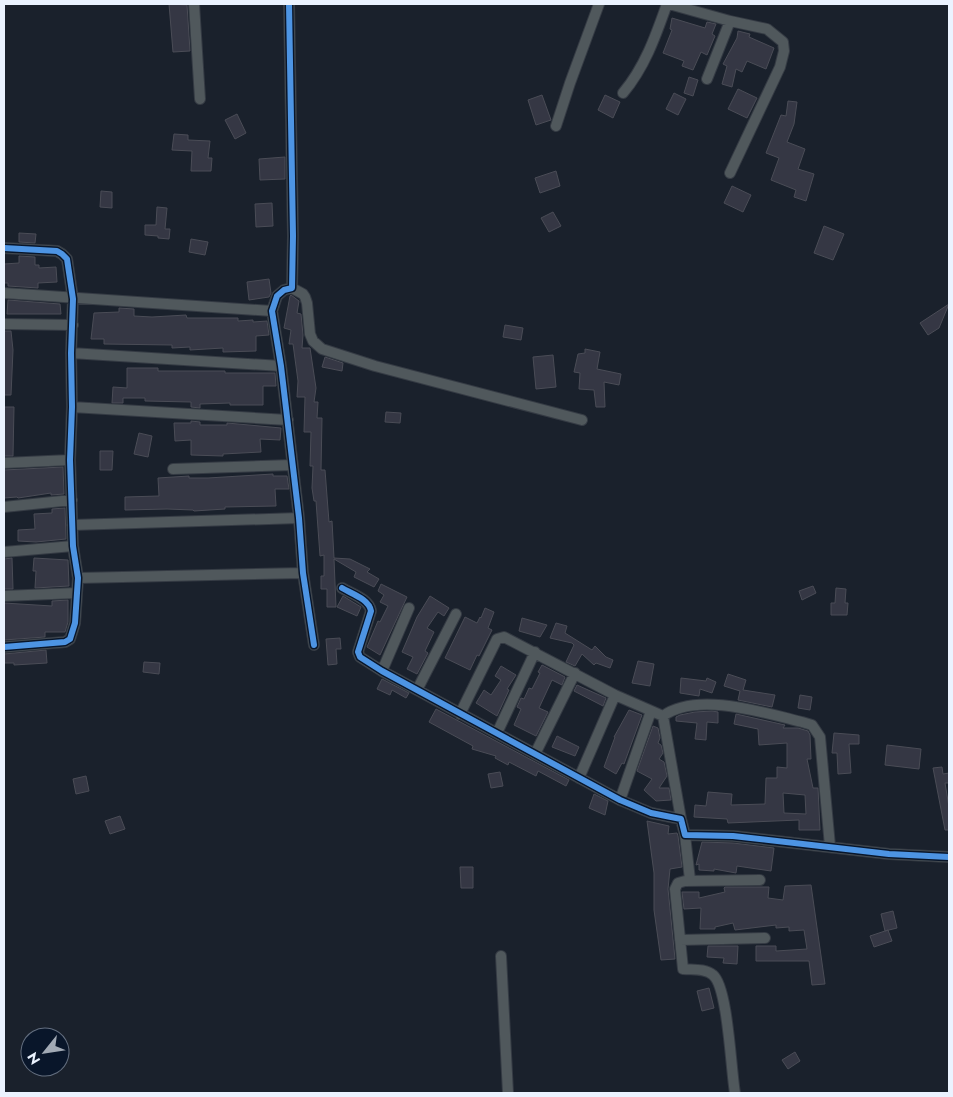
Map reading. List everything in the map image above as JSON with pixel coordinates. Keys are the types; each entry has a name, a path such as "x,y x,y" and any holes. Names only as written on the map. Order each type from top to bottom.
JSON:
{"street":[{"path":"194,4 200,99"},
{"path":"289,4 293,236 292,288"},
{"path":"556,126 599,4"},
{"path":"623,93 631,84 647,55 668,4 767,29 783,42 784,51 769,92 730,174"},
{"path":"707,79 730,21"},
{"path":"4,248 50,250 62,254 67,259 69,266 73,299 70,460 73,546 78,578 75,623 72,637 67,641 4,647"},
{"path":"314,645 303,573 299,518 282,366 272,311 277,296 284,290 292,288 305,297 310,334 313,341 322,349 376,366 582,420"},
{"path":"4,293 272,311"},
{"path":"4,324 72,326"},
{"path":"71,353 282,366"},
{"path":"72,407 288,420"},
{"path":"4,463 70,460"},
{"path":"173,469 292,465"},
{"path":"4,507 72,500"},
{"path":"72,525 299,518"},
{"path":"4,552 73,546"},
{"path":"78,578 303,573"},
{"path":"342,588 366,601 371,608 358,652 360,658 620,800 651,813 681,819"},
{"path":"4,596 76,594"},
{"path":"382,671 409,608"},
{"path":"417,690 456,614"},
{"path":"460,714 497,639 504,637 615,695 663,716 677,709 722,705 740,707 812,725 820,738 830,846"},
{"path":"497,733 535,652"},
{"path":"535,754 575,673"},
{"path":"579,778 615,695"},
{"path":"620,800 651,711"},
{"path":"663,716 685,835 690,880"},
{"path":"685,835 733,836 889,854 949,857"},
{"path":"735,1093 721,988 715,976 710,973 703,970 683,969 675,888 678,883 690,880 760,880"},
{"path":"680,940 765,938"},
{"path":"501,956 508,1093"}],"building":[{"path":"169,4 187,5 190,51 173,52"},
{"path":"672,18 705,28 707,22 716,24 712,34 715,36 707,55 701,52 693,70 682,66 684,61 663,53 672,30 670,29"},
{"path":"738,31 750,34 749,37 774,48 766,69 747,61 742,72 736,69 732,87 722,84 727,66 723,64 737,38"},
{"path":"689,77 698,80 693,96 684,93"},
{"path":"738,89 757,98 747,118 728,109"},
{"path":"674,93 686,99 678,115 666,109"},
{"path":"542,95 551,120 536,125 528,100"},
{"path":"605,95 620,102 613,118 598,110"},
{"path":"788,101 797,102 794,124 787,142 805,149 798,169 814,174 806,201 794,197 796,190 771,180 779,158 766,153 781,115 786,116"},
{"path":"237,114 246,133 235,139 225,120"},
{"path":"174,134 188,135 188,140 210,141 208,158 212,158 211,171 191,171 192,151 172,150"},
{"path":"285,157 285,179 260,180 259,159"},
{"path":"556,171 560,186 540,193 535,178"},
{"path":"732,186 751,195 743,212 724,203"},
{"path":"101,191 112,192 112,208 100,207"},
{"path":"272,203 273,226 256,227 255,204"},
{"path":"157,207 167,208 165,229 170,229 169,239 145,235 145,225 156,225"},
{"path":"553,212 561,226 549,232 541,218"},
{"path":"824,226 844,234 833,260 814,253"},
{"path":"19,233 36,234 35,243 19,242"},
{"path":"191,239 208,242 205,255 189,252"},
{"path":"19,256 35,257 35,265 39,265 39,268 56,267 57,282 38,283 38,288 8,286 8,283 4,283 4,264 19,263"},
{"path":"269,279 271,293 269,297 249,300 247,282"},
{"path":"291,295 299,301 297,313 301,314 302,348 310,348 316,388 314,402 318,402 317,418 322,418 321,470 325,470 329,522 332,521 334,558 350,559 370,569 367,572 379,579 374,587 354,577 356,572 334,559 336,607 327,607 327,589 321,589 321,576 324,576 324,555 320,556 316,501 314,501 312,488 313,466 310,466 311,432 304,432 305,397 297,397 298,381 293,344 289,344 291,330 284,328"},
{"path":"8,300 60,304 61,314 7,314"},
{"path":"949,304 939,328 928,335 920,323"},
{"path":"119,308 134,309 134,316 186,315 187,318 238,318 238,321 267,321 269,335 256,336 256,351 223,352 223,348 190,350 190,347 172,348 172,345 104,344 104,339 91,339 94,313 119,312"},
{"path":"505,325 523,328 521,340 503,337"},
{"path":"4,331 11,331 13,350 11,395 4,395"},
{"path":"585,349 600,352 597,369 621,374 619,385 604,382 605,407 596,407 594,390 579,389 580,373 574,372 578,354 585,353"},
{"path":"553,355 556,387 536,389 533,357"},
{"path":"325,357 343,363 342,371 322,367"},
{"path":"127,368 158,368 158,371 275,373 276,386 263,386 263,405 200,404 200,408 191,407 191,402 145,401 145,398 123,398 123,403 112,403 113,387 127,388"},
{"path":"4,407 14,407 13,456 4,456"},
{"path":"386,412 401,413 400,423 385,422"},
{"path":"191,421 200,422 200,425 227,425 227,423 281,428 280,440 260,439 261,452 223,454 223,456 191,455 191,440 175,441 174,423 191,423"},
{"path":"139,433 152,436 148,457 134,454"},
{"path":"100,451 113,451 112,470 100,470"},
{"path":"63,467 64,494 51,495 51,493 4,498 4,470"},
{"path":"273,474 273,476 287,476 289,489 275,489 276,506 225,507 225,509 194,511 167,509 125,510 125,497 159,496 158,478 189,476 189,478 208,478"},
{"path":"65,508 66,539 36,542 18,541 18,530 35,529 34,514 52,513 52,509"},
{"path":"12,558 13,589 4,589 4,559"},
{"path":"34,558 68,560 69,586 35,588 36,571 33,571"},
{"path":"381,584 407,597 380,655 367,647 378,621 380,622 388,606 380,602 384,595 378,591"},
{"path":"813,586 816,593 802,600 799,591"},
{"path":"836,588 846,589 845,603 848,603 847,615 831,615 831,603 835,603"},
{"path":"343,596 361,607 357,616 337,607"},
{"path":"430,596 449,608 444,616 438,612 427,628 434,632 425,651 428,653 417,674 407,669 413,657 402,652 417,617"},
{"path":"68,600 68,622 65,632 45,632 45,637 4,640 4,603 52,606 52,601"},
{"path":"485,608 494,612 488,628 492,630 470,670 445,658 465,617 477,623"},
{"path":"522,618 547,625 540,637 519,631"},
{"path":"556,623 567,626 565,633 592,650 595,646 606,657 613,660 610,668 596,663 594,665 582,654 575,666 566,662 574,645 550,638"},
{"path":"340,638 341,649 336,649 337,664 328,665 326,639"},
{"path":"46,650 47,663 14,665 14,663 4,663 4,654"},
{"path":"638,661 654,664 650,686 632,683"},
{"path":"144,662 160,663 159,674 143,672"},
{"path":"542,665 565,677 562,685 552,680 539,708 548,712 536,736 514,725 521,709 517,707 521,698 524,699 529,688 532,689"},
{"path":"501,666 516,675 507,689 509,690 497,716 476,703 484,690 491,695 501,680 495,676"},
{"path":"728,674 746,680 743,690 775,695 772,707 738,700 740,691 724,686"},
{"path":"681,678 706,681 707,678 716,682 712,693 700,689 699,696 680,693"},
{"path":"382,679 409,693 406,698 392,690 390,695 377,689"},
{"path":"577,685 606,698 603,706 574,691"},
{"path":"800,695 812,697 810,710 798,708"},
{"path":"436,709 569,780 566,786 538,771 536,776 509,762 508,765 495,758 496,756 472,749 473,746 429,722"},
{"path":"629,710 642,715 624,764 622,763 616,774 604,767 614,737"},
{"path":"718,712 718,723 707,722 706,740 695,739 697,723 676,721 676,717 680,715"},
{"path":"736,714 785,725 783,728 798,728 808,731 810,735 811,759 807,759 813,788 818,788 820,830 799,830 799,820 728,823 727,819 694,817 695,805 706,806 708,792 732,794 731,805 765,804 766,778 777,778 777,767 787,768 787,743 759,745 758,729 734,724","holes":["783,793 805,795 806,814 784,813"]},
{"path":"653,726 658,728 660,738 658,743 661,745 663,753 659,759 664,762 667,776 659,788 669,788 671,800 656,801 644,790 652,779 637,771"},
{"path":"834,733 859,735 859,744 849,744 851,773 838,774 837,753 832,753"},
{"path":"557,736 579,747 575,756 552,747"},
{"path":"887,745 921,749 919,769 885,765"},
{"path":"942,767 943,774 949,773 949,783 945,783 949,807 949,830 945,830 933,768"},
{"path":"500,772 503,786 491,788 488,774"},
{"path":"86,776 89,791 76,794 73,779"},
{"path":"594,794 608,801 605,815 589,808"},
{"path":"120,816 125,829 110,834 105,821"},
{"path":"647,821 669,826 668,834 677,833 678,836 682,867 670,869 668,889 675,959 661,960 654,910 654,873"},
{"path":"702,842 733,843 774,848 771,871 737,866 736,873 714,869 714,871 699,870 699,864 696,865"},
{"path":"460,867 473,867 473,888 461,888"},
{"path":"811,885 825,984 812,985 809,961 756,961 756,946 776,946 776,951 807,949 804,930 789,931 789,927 776,928 776,925 735,930 733,923 715,927 715,929 700,929 701,908 684,909 682,892 699,892 699,898 725,892 725,887 769,887 768,898 783,900 785,886"},
{"path":"893,911 897,928 885,931 881,914"},
{"path":"888,930 892,941 874,947 870,936"},
{"path":"708,946 738,946 737,964 723,963 724,958 707,957"},
{"path":"709,988 714,1008 702,1011 697,991"},
{"path":"795,1052 800,1061 788,1069 782,1060"}],"cycle path":[{"path":"289,4 293,236 292,288 284,290 277,296 272,311 281,366 299,518 303,573 314,645"},
{"path":"4,248 57,251 67,259 73,299 70,460 73,546 78,578 75,623 70,639 65,642 4,647"},
{"path":"342,588 364,600 370,607 371,611 358,652 360,657 382,671 620,800 651,813 681,819 685,835 733,836 889,854 949,857"}]}
